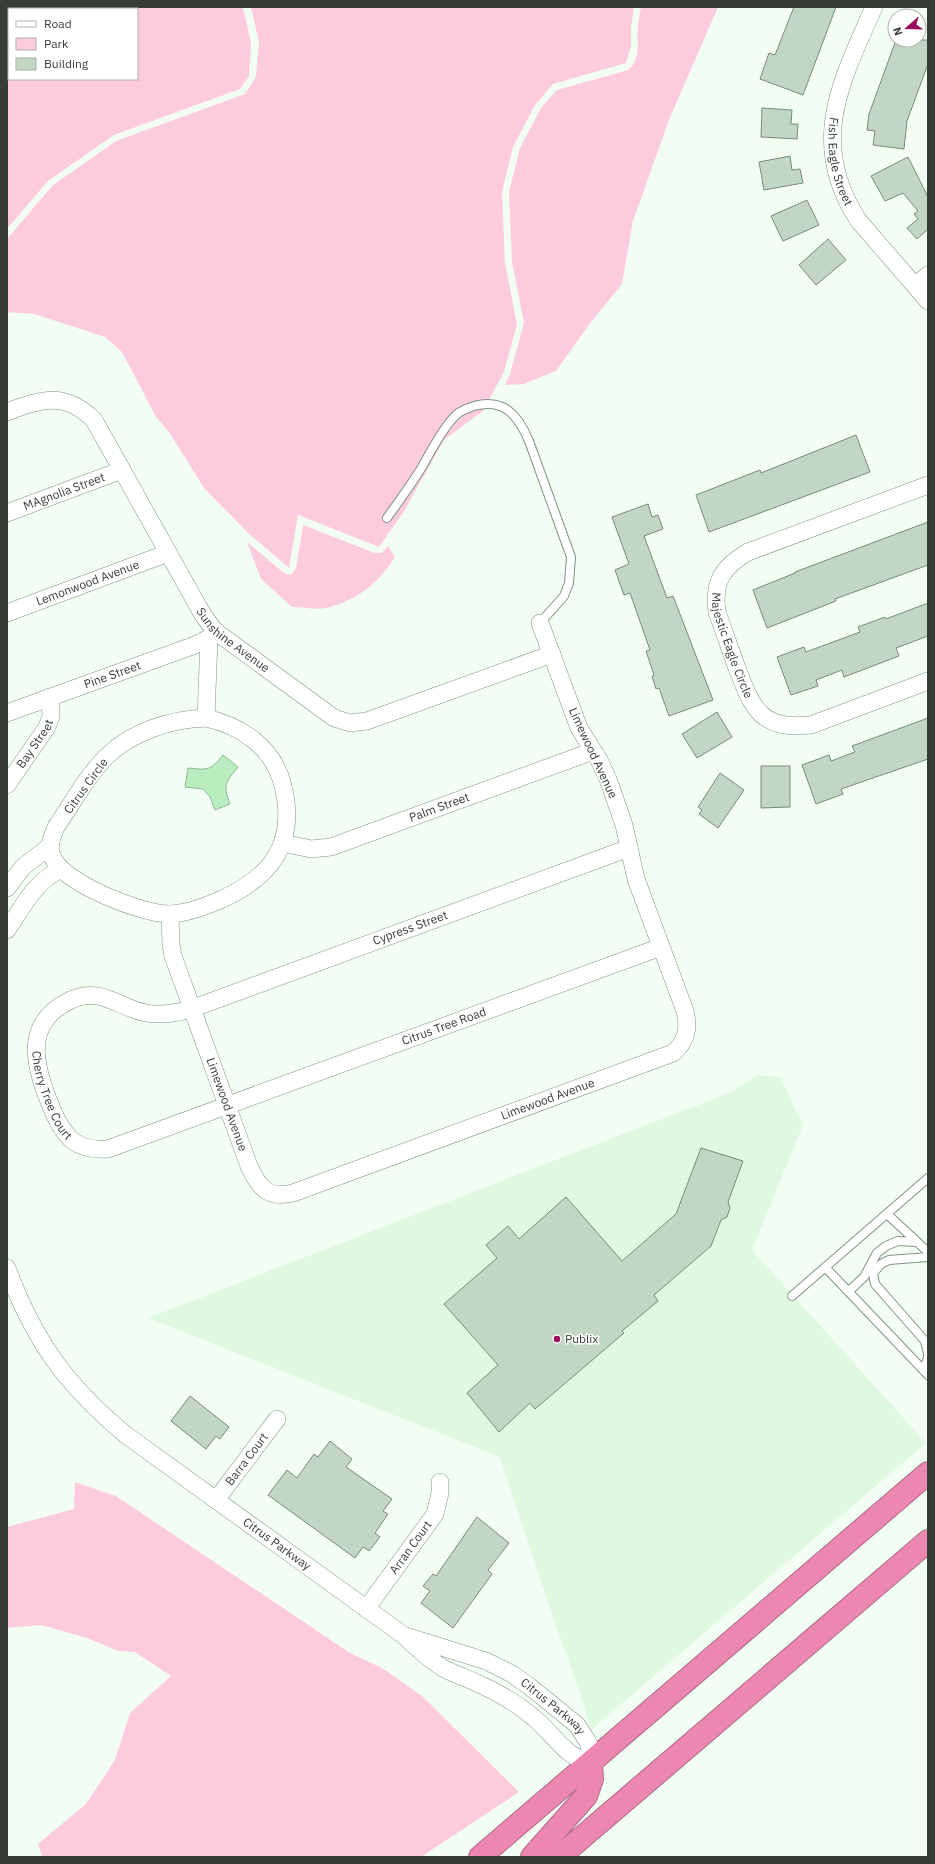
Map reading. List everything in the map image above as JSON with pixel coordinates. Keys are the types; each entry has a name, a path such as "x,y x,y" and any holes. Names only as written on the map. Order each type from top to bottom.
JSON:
{"highway":[{"path":"480,1857 928,1473"},
{"path":"569,1851 928,1541"},
{"path":"532,1857 586,1796 592,1779 591,1762"}],"street":[{"name":"Fish Eagle Street","path":"874,7 839,96 833,119 832,137 835,166 841,189 858,220 876,242 922,280 928,301"},
{"name":"Sunshine Avenue","path":"7,412 44,400 55,399 72,404 87,413 94,420 203,615 212,634 334,718 350,723 367,721 552,654"},
{"name":"MAgnolia Street","path":"7,513 122,470"},
{"name":"Majestic Eagle Circle","path":"928,485 748,552 728,566 720,579 715,598 717,612 752,703 767,718 780,724 793,726 811,724 928,681"},
{"name":"Lemonwood Avenue","path":"7,612 168,553"},
{"name":"Limewood Avenue","path":"170,914 171,945 173,956 249,1166 254,1177 267,1192 275,1195 284,1196 316,1185 673,1053 684,1042 687,1020 636,879 624,825 608,779 579,728 540,623"},
{"name":"Pine Street","path":"7,713 195,645 212,634"},
{"path":"206,718 212,634"},
{"name":"Bay Street","path":"7,785 46,727 51,716 50,697"},
{"name":"Citrus Circle","path":"206,718 237,728 252,737 265,749 275,764 282,780 288,814 283,843 276,859 266,871 241,889 198,908 170,914 155,912 120,902 82,883 61,869 51,855 50,846 56,827 105,758 129,739 159,727 191,719 206,718"},
{"name":"Palm Street","path":"283,843 311,849 332,847 593,751"},
{"path":"10,878 50,846"},
{"name":"Cypress Street","path":"192,1009 629,848"},
{"path":"7,930 34,889 46,878 61,869"},
{"name":"Citrus Tree Road","path":"227,1106 661,947"},
{"name":"Cherry Tree Court","path":"192,1009 168,1014 156,1014 145,1013 104,997 93,995 82,996 72,1000 53,1012 45,1021 39,1032 35,1055 42,1083 54,1114 66,1134 82,1146 99,1150 117,1147 227,1106"},
{"name":"Citrus Parkway","path":"7,1268 19,1300 43,1346 72,1384 98,1411 126,1435 403,1635 486,1661 512,1674 577,1725 588,1742 591,1752 591,1762"},
{"name":"Barra Court","path":"216,1500 277,1419"},
{"name":"Arran Court","path":"366,1608 435,1514 440,1493 440,1482"},
{"path":"403,1635 438,1664 503,1696 519,1706 544,1727 574,1757 582,1761 591,1762"},
{"path":"478,1684 486,1661"}],"lane":[{"path":"387,518 413,482 455,415 468,407 484,403 508,409 523,426 571,557 570,578 564,596 540,623"},
{"path":"792,1296 887,1214 927,1182"},
{"path":"887,1214 928,1252"},
{"path":"849,1291 864,1278 877,1253 886,1246 898,1241 917,1242"},
{"path":"928,1257 889,1260 881,1264 874,1273 875,1284 925,1341 928,1353"},
{"path":"826,1267 926,1373"},
{"path":"926,1373 928,1357"}],"shaded area":[{"path":"223,755 238,767 226,784 226,792 230,804 215,810 210,797 203,789 185,787 188,768 204,769 211,767"},
{"path":"759,1075 780,1077 803,1125 752,1250 926,1443 591,1730 580,1692 555,1623 500,1457 148,1318 729,1093"}],"green space":[{"path":"7,7 243,7 251,43 249,76 240,89 114,135 48,181 7,229"},
{"path":"251,7 634,7 631,27 631,46 626,63 553,84 535,105 513,147 502,192 505,263 517,325 504,372 483,411 444,440 403,513 379,547 298,515 289,568 248,533 204,488 169,432 156,417 122,352 105,337 34,314 7,312 7,239 52,186 116,141 245,94 256,77 259,42"},
{"path":"641,7 718,7 669,120 633,221 622,284 591,322 556,371 524,384 505,385 510,374 524,323 512,262 509,192 520,148 541,108 557,90 628,70 632,66 638,49 638,26"},
{"path":"303,525 375,553 382,553 388,546 395,557 374,583 357,596 347,601 322,609 292,607 261,579 247,542 284,573 288,575 292,574 296,568"},
{"path":"75,1482 116,1496 350,1653 382,1668 422,1696 519,1792 421,1857 42,1857 38,1844 86,1804 115,1760 130,1713 171,1676 135,1652 118,1651 87,1638 41,1625 7,1628 7,1527 74,1509"}],"building":[{"path":"794,7 836,7 803,95 760,79 769,53 775,55"},
{"path":"928,40 928,64 907,121 904,149 873,145 875,131 867,130 869,114 893,48 927,48"},
{"path":"762,108 792,110 791,124 798,124 797,139 761,137"},
{"path":"790,156 792,170 800,169 803,183 764,190 759,162"},
{"path":"908,157 928,197 928,231 927,230 917,239 907,228 918,219 914,214 918,211 903,193 885,201 871,176"},
{"path":"807,200 819,225 783,241 771,216"},
{"path":"828,239 846,260 816,285 799,265"},
{"path":"856,435 870,472 709,532 696,495 760,470 761,473"},
{"path":"648,504 652,517 658,515 663,529 644,536 667,598 673,596 713,700 669,716 659,688 656,689 652,676 654,675 646,651 650,650 630,593 624,595 615,570 629,564 612,517"},
{"path":"928,522 928,565 835,599 836,601 767,628 753,590 795,572"},
{"path":"928,603 928,636 896,648 899,656 844,677 842,670 816,680 818,686 791,695 777,657 804,647 806,652 860,632 858,627 885,617 886,619"},
{"path":"717,712 732,737 697,758 682,734"},
{"path":"928,718 928,759 841,789 843,794 816,804 802,765 829,755 831,761 855,752 852,746"},
{"path":"761,766 790,766 790,807 761,808"},
{"path":"720,773 744,790 718,828 699,814 702,810 698,807"},
{"path":"701,1148 743,1161 728,1202 730,1208 727,1217 721,1220 711,1246 654,1295 658,1301 622,1331 624,1333 535,1409 530,1403 499,1432 467,1393 498,1365 444,1304 497,1258 486,1245 508,1226 519,1239 566,1197 622,1261 676,1214"},
{"path":"190,1396 229,1427 220,1439 216,1436 206,1449 171,1421"},
{"path":"330,1441 352,1459 346,1467 392,1499 383,1511 388,1514 375,1533 380,1537 369,1551 363,1547 355,1558 268,1495 287,1470 297,1478 314,1454 318,1457"},
{"path":"477,1517 509,1543 488,1570 492,1574 453,1628 421,1603 430,1591 423,1586 433,1574 436,1576"}],"place":[{"name":"Publix","path":"557,1339"}]}
